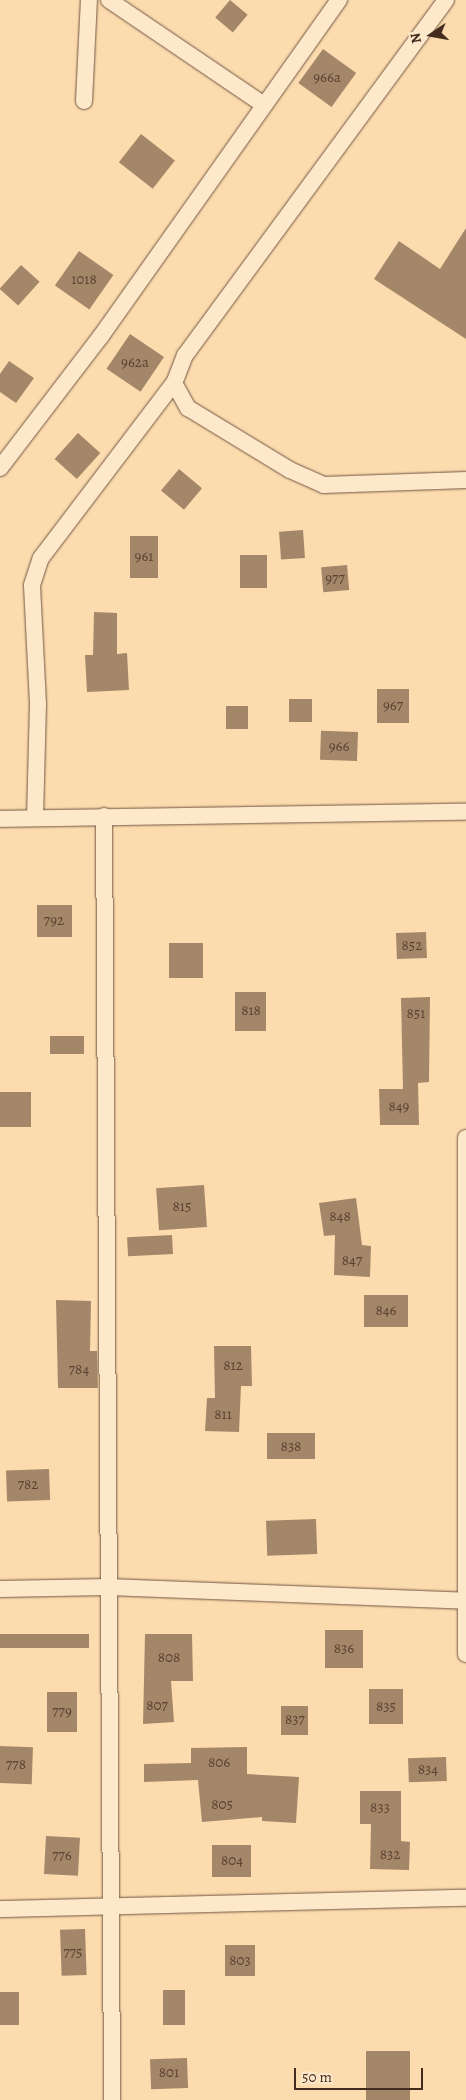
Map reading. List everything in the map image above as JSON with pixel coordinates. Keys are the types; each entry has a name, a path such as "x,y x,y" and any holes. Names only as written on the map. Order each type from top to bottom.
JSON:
{"street":[{"path":"84,101 89,0"},
{"path":"109,0 264,105"},
{"path":"0,468 101,336 339,0"},
{"path":"35,818 38,704 32,585 38,567 174,383 185,355 446,0"},
{"path":"174,383 188,408 290,470 324,485 466,480"},
{"path":"0,819 466,812"},
{"path":"104,816 112,2100"},
{"path":"466,1138 466,1654"},
{"path":"0,1589 108,1587 465,1601"},
{"path":"0,1909 466,1898"}],"building":[{"path":"230,0 248,15 233,32 215,18"},
{"path":"323,49 356,73 331,107 298,83"},
{"path":"141,134 175,160 153,189 119,162"},
{"path":"466,228 466,339 374,279 399,241 440,269"},
{"path":"79,251 113,275 89,309 55,285"},
{"path":"21,265 40,282 18,306 0,288"},
{"path":"130,334 164,357 141,392 107,369"},
{"path":"9,361 34,378 16,403 0,392 0,374"},
{"path":"78,433 100,453 77,479 55,459"},
{"path":"179,469 202,488 184,510 161,490"},
{"path":"303,530 305,558 281,560 279,532"},
{"path":"130,536 158,536 158,578 130,578"},
{"path":"240,555 267,555 267,588 240,588"},
{"path":"347,565 349,590 323,592 321,567"},
{"path":"94,612 117,613 117,654 127,653 129,690 87,692 85,655 93,655"},
{"path":"377,689 409,689 409,723 377,723"},
{"path":"289,699 312,699 312,722 289,722"},
{"path":"226,706 248,706 248,729 226,729"},
{"path":"321,731 358,732 357,761 320,760"},
{"path":"37,905 72,905 72,937 37,937"},
{"path":"426,932 427,958 397,959 396,933"},
{"path":"169,943 203,943 203,978 169,978"},
{"path":"235,992 266,992 266,1031 235,1031"},
{"path":"430,997 429,1082 418,1083 419,1125 380,1125 379,1089 403,1089 401,998"},
{"path":"50,1036 84,1036 84,1054 50,1054"},
{"path":"0,1092 31,1092 31,1127 0,1127"},
{"path":"204,1185 207,1227 159,1230 156,1188"},
{"path":"356,1198 362,1245 371,1246 370,1277 334,1275 335,1235 324,1236 319,1203"},
{"path":"172,1235 173,1254 128,1256 127,1237"},
{"path":"364,1295 408,1295 408,1327 364,1327"},
{"path":"56,1300 91,1301 90,1351 97,1351 98,1388 58,1388"},
{"path":"214,1346 251,1346 252,1386 241,1386 239,1432 205,1431 207,1398 215,1398"},
{"path":"267,1433 315,1433 315,1459 267,1459"},
{"path":"49,1469 50,1500 7,1501 6,1471"},
{"path":"316,1519 317,1554 267,1556 266,1521"},
{"path":"325,1630 363,1630 363,1668 325,1668"},
{"path":"0,1634 89,1634 89,1648 0,1648"},
{"path":"145,1634 192,1634 193,1681 171,1681 174,1722 143,1724"},
{"path":"369,1689 403,1689 403,1724 369,1724"},
{"path":"47,1692 77,1692 77,1732 47,1732"},
{"path":"281,1706 308,1706 308,1735 281,1735"},
{"path":"0,1746 33,1747 32,1784 0,1783"},
{"path":"247,1747 247,1774 299,1777 296,1823 262,1821 262,1817 202,1822 198,1780 144,1782 144,1764 191,1763 191,1748"},
{"path":"446,1757 447,1781 409,1782 408,1758"},
{"path":"360,1791 401,1791 401,1841 410,1842 409,1870 370,1869 371,1824 360,1824"},
{"path":"46,1836 80,1838 78,1876 44,1874"},
{"path":"212,1845 251,1845 251,1877 212,1877"},
{"path":"85,1929 87,1975 62,1976 60,1930"},
{"path":"225,1945 255,1945 255,1976 225,1976"},
{"path":"163,1990 185,1990 185,2025 163,2025"},
{"path":"0,1992 19,1992 19,2025 0,2025"},
{"path":"366,2051 410,2051 410,2100 366,2100"},
{"path":"187,2058 188,2088 151,2089 150,2059"}]}
